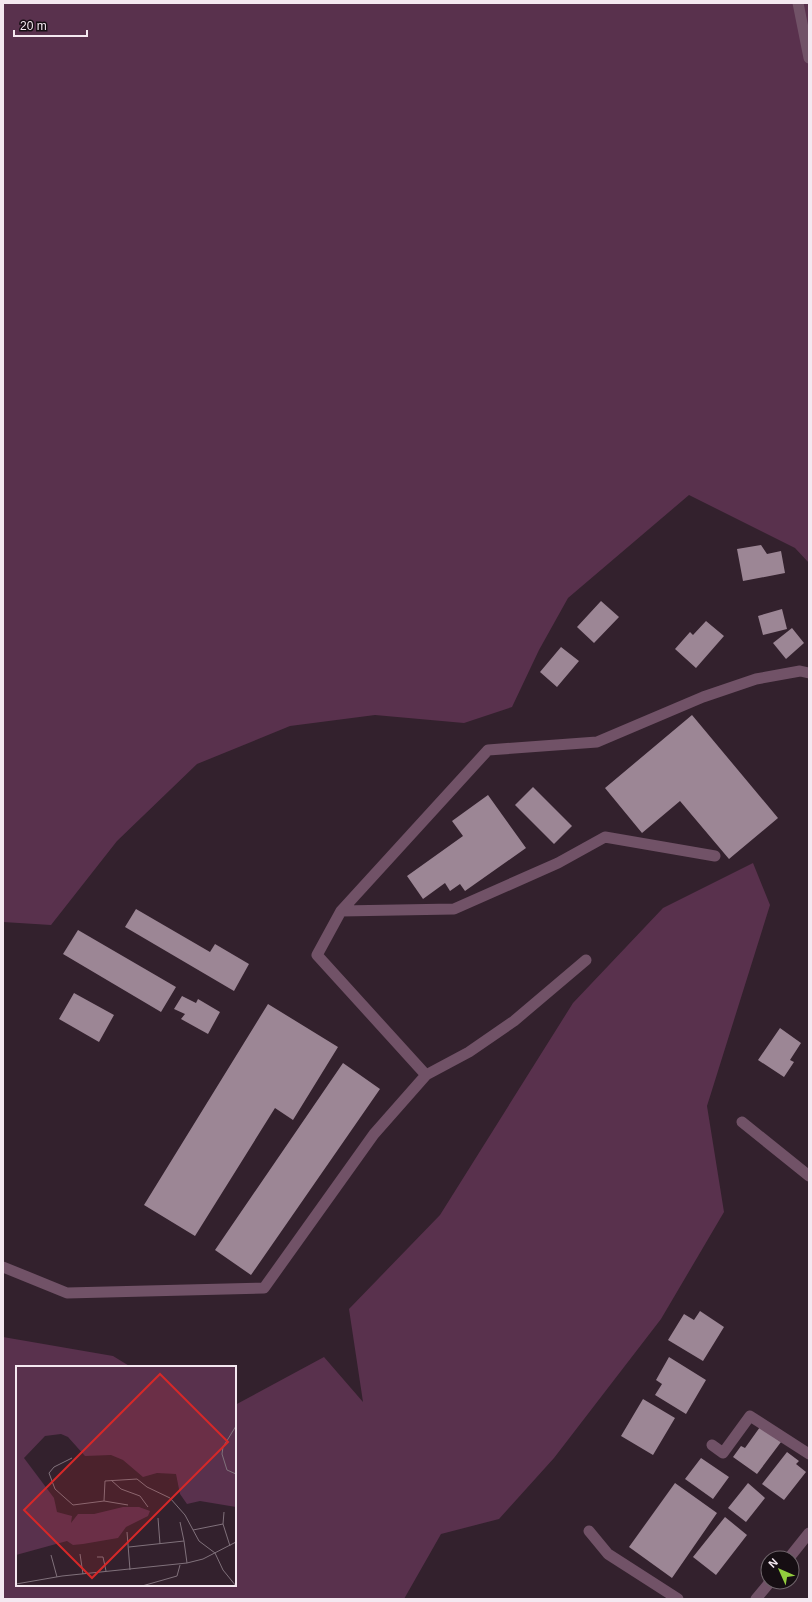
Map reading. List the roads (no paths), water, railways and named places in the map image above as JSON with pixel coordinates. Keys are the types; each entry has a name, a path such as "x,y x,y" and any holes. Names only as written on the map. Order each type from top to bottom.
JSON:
{"street":[{"path":"798,3 809,58"},
{"path":"426,1076 317,955 341,911 488,750 597,742 703,697 756,679 800,671 809,673"},
{"path":"341,911 454,909 558,863 605,837 715,856"},
{"path":"3,1266 67,1293 264,1288 374,1134 426,1076 469,1052 514,1022 586,960"},
{"path":"742,1122 809,1176"},
{"path":"712,1445 724,1453 750,1416 809,1454"},
{"path":"589,1531 608,1554 678,1599"},
{"path":"795,1550 809,1533"},
{"path":"756,1599 763,1590"}]}
